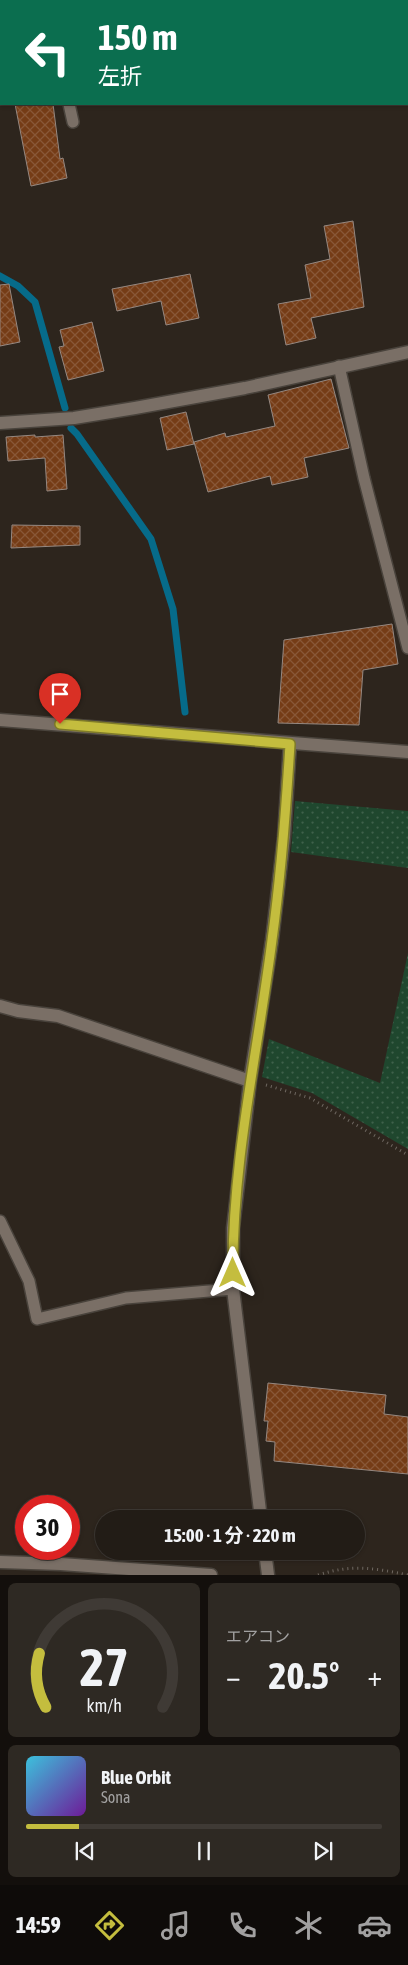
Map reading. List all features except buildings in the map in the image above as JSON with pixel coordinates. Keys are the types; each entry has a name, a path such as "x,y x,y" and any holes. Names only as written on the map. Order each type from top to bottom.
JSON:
{"street":[{"path":"0,423 74,418 135,408 245,388 408,352"},
{"path":"0,720 408,752"},
{"path":"259,1510 233,1289 233,1228 250,1081 272,940 284,837 290,744"},
{"path":"0,1006 18,1012 58,1016 250,1081"},
{"path":"266,1560 268,1575"},
{"path":"0,1562 211,1575"}],"lane":[{"path":"69,105 73,122"},
{"path":"339,366 364,478 408,648"},
{"path":"0,1221 28,1281 37,1319 126,1298 233,1289"}],"path":[{"path":"250,1081 310,1098 408,1155"},
{"path":"318,1575 332,1570 368,1567 408,1575"}],"green space":[{"path":"295,801 408,811 408,868 291,852"},
{"path":"408,953 408,1149 312,1093 262,1077 269,1039 380,1083"}],"waterway":[{"path":"0,276 18,286 35,302 65,408"},
{"path":"71,428 151,539 173,609 185,712"}],"route":[{"path":"60,724 290,744 284,837 272,940 239,1167 233,1228 233,1273"}]}
